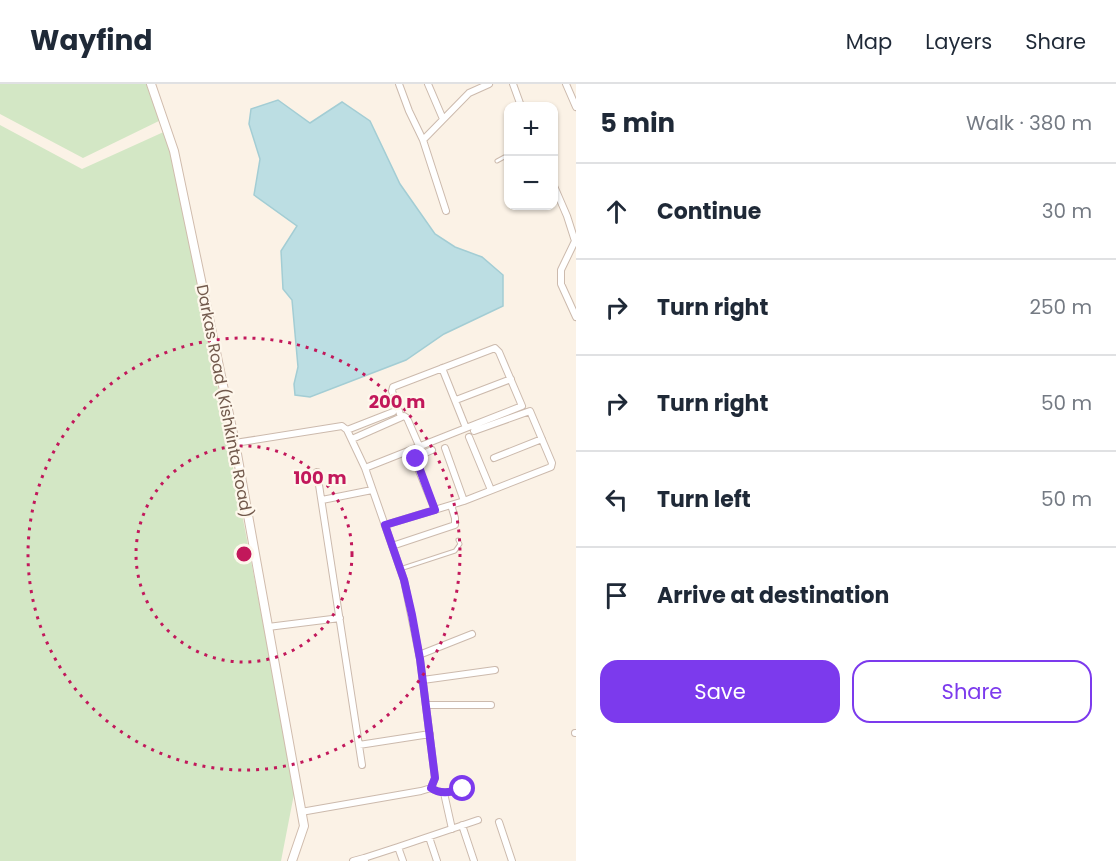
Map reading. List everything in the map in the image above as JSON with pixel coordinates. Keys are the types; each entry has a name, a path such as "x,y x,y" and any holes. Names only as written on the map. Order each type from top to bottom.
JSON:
{"main road":[{"name":"Darkas Road (Kishkinta Road)","path":"151,84 174,151 235,443 304,826 292,861"}],"street":[{"path":"399,84 423,140 446,211"},
{"path":"428,84 443,119"},
{"path":"423,140 469,93 489,84"},
{"path":"513,84 520,102"},
{"path":"566,84 576,106"},
{"path":"558,195 575,241 561,270 561,284 576,317"},
{"path":"365,468 522,406 499,352 495,348 393,387 392,391 400,417"},
{"path":"442,368 466,428"},
{"path":"456,400 511,379"},
{"path":"385,525 465,501 551,468 552,463 532,415 528,411 472,434 491,490"},
{"path":"347,430 393,412"},
{"path":"352,439 400,417 407,418 420,448"},
{"path":"235,443 342,426 347,430 365,468 400,569 412,615 423,680 435,778 431,788"},
{"path":"494,458 542,439"},
{"path":"445,448 465,501"},
{"path":"432,450 417,457 416,461 435,510"},
{"path":"317,472 362,765"},
{"path":"322,500 372,490"},
{"path":"392,546 455,525 451,505"},
{"path":"268,627 340,618"},
{"path":"419,655 472,634"},
{"path":"423,680 495,670"},
{"path":"426,705 491,705"},
{"path":"359,745 430,734"},
{"path":"301,812 431,788"},
{"path":"431,788 437,793 463,789"},
{"path":"444,793 452,829"},
{"path":"353,861 364,860 478,820"},
{"path":"499,822 512,861"},
{"path":"462,825 474,861"},
{"path":"429,837 437,861"},
{"path":"398,847 403,861"}],"lane":[{"path":"497,161 506,156"},
{"path":"400,569 455,550 460,544 458,540"}],"green space":[{"path":"0,84 148,84 163,119 83,158 0,114"},
{"path":"0,125 82,169 168,130 295,789 281,861 0,861"}],"water":[{"path":"278,100 310,123 342,102 370,121 400,184 435,234 455,247 482,257 503,275 503,306 444,334 406,360 310,397 295,395 294,384 298,367 292,300 283,289 281,251 297,226 254,195 260,159 249,124 251,109"}],"route":[{"path":"416,459 435,510 385,525 404,580 420,659 435,778 431,788 437,793 463,789"}]}
